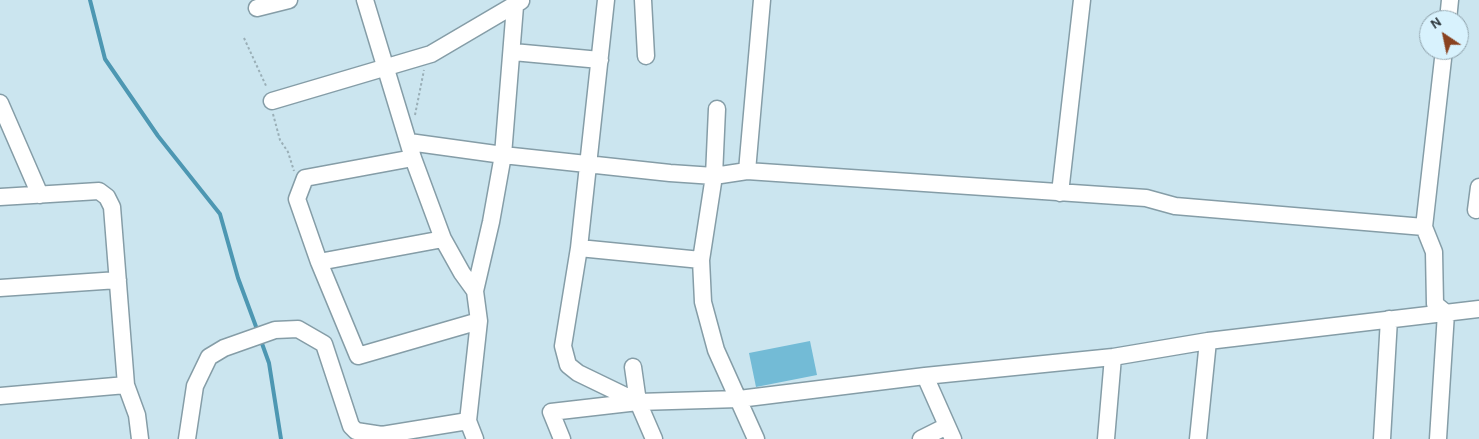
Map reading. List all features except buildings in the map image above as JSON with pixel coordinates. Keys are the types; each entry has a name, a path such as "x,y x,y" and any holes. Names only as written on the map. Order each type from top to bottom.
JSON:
{"street":[{"path":"257,8 289,0"},
{"path":"365,0 413,158 443,240 475,291"},
{"path":"606,0 579,248 563,346 568,365 578,373 638,402"},
{"path":"643,0 646,56"},
{"path":"747,171 762,0"},
{"path":"1060,193 1082,0"},
{"path":"272,101 427,56 519,3"},
{"path":"475,439 468,421 479,321 475,291 491,222 503,155 519,3"},
{"path":"513,52 600,60"},
{"path":"1443,60 1424,227 1434,252 1435,304 1446,313"},
{"path":"0,103 40,195"},
{"path":"717,110 714,176 700,260 703,302 716,350 740,399 756,439"},
{"path":"409,142 588,165 714,176 747,171 1146,198 1175,206 1424,227"},
{"path":"413,158 305,178 297,199 319,262 358,356 479,321"},
{"path":"1476,210 1479,187"},
{"path":"0,197 99,192 107,197 112,207 126,385 137,415 140,439"},
{"path":"319,262 443,240"},
{"path":"579,248 700,260"},
{"path":"0,288 118,280"},
{"path":"562,439 551,412 638,402 740,399 925,376 1112,357 1208,341 1479,309"},
{"path":"1438,439 1446,313"},
{"path":"1382,439 1388,319"},
{"path":"187,439 195,386 209,357 224,348 276,330 298,329 324,344 351,426 356,431 383,437 468,421"},
{"path":"1198,439 1208,341"},
{"path":"1106,439 1112,357"},
{"path":"633,366 638,402 654,439"},
{"path":"921,439 950,433 925,376"},
{"path":"0,396 126,385"}],"path":[{"path":"415,116 427,56"}],"shaded area":[{"path":"810,341 817,375 756,387 749,353"}],"waterway":[{"path":"90,0 105,59 158,136 220,214 238,278 258,332"},
{"path":"260,338 269,363 281,439"}]}
